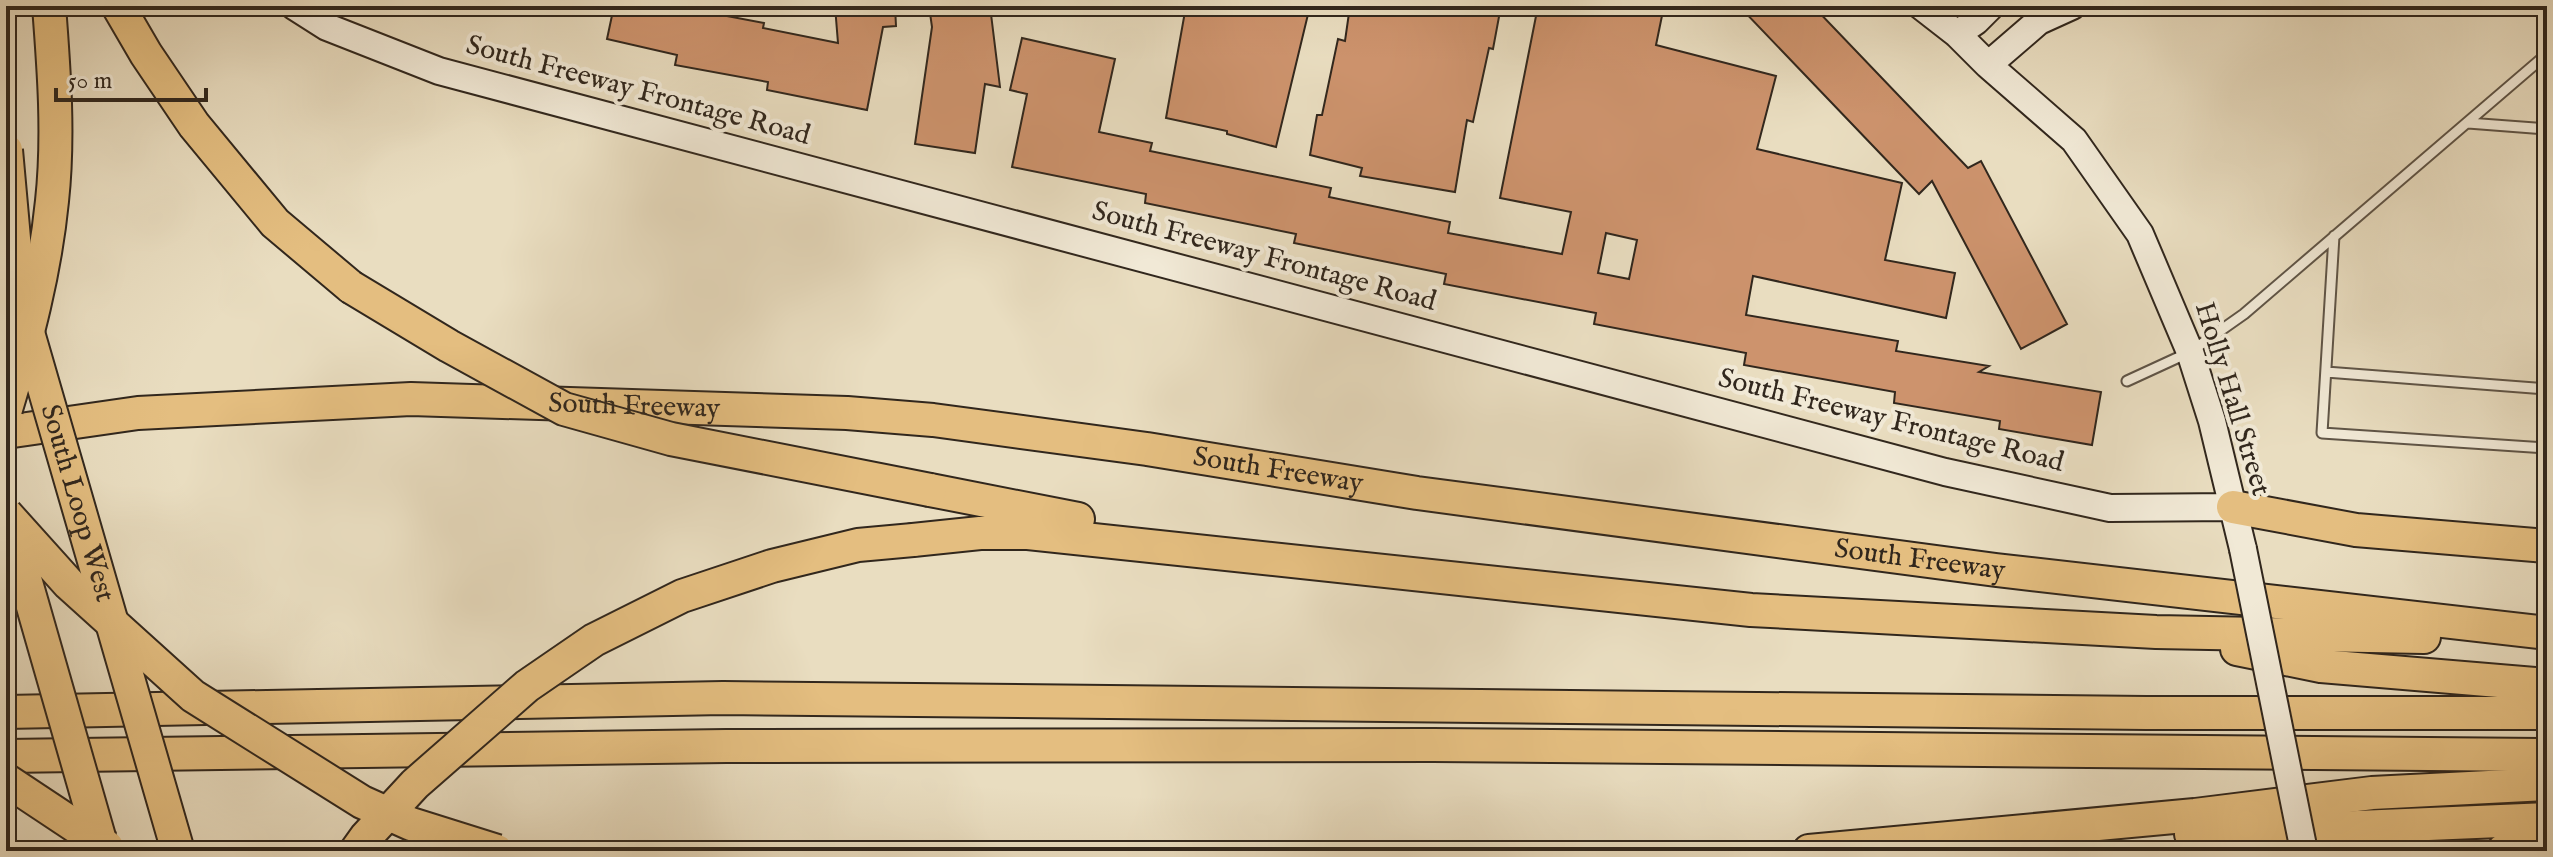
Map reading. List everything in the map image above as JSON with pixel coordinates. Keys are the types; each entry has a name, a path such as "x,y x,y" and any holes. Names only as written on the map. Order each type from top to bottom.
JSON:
{"highway":[{"path":"6,409 28,337 43,266 52,198 54,106 49,6"},
{"path":"118,6 194,125 275,223 351,287 449,346 564,409 671,439 1274,557"},
{"name":"South Loop West","path":"6,150 20,305 178,851"},
{"path":"6,263 20,305"},
{"name":"South Freeway","path":"6,432 138,413 411,399 847,413 933,420 1147,449 1417,493 1996,570 2547,636"},
{"path":"2233,507 2356,530 2547,546"},
{"path":"6,513 103,851"},
{"path":"6,513 69,584 193,696 362,802 411,824 497,851"},
{"path":"356,851 415,784 527,686 594,640 682,596 772,566 858,545 980,533 1028,533 1274,557 1751,610 2156,632 2547,636"},
{"path":"2156,632 2321,666 2547,685"},
{"path":"6,712 723,698 2131,713 2547,713"},
{"path":"6,756 726,746 1417,745 2547,755"},
{"path":"6,780 113,851"},
{"path":"1809,851 2210,813 2372,793 2547,784"},
{"path":"1940,840 2217,834 2547,819"},
{"path":"2503,851 2547,846"}],"main road":[{"name":"South Freeway Frontage Road","path":"294,6 327,27 439,71 1945,472 2110,508 2233,507"},
{"name":"Holly Hall Street","path":"1921,6 1957,34 2074,140 2140,234 2190,352 2212,421 2243,549 2304,851"},
{"path":"1957,34 1991,6"},
{"path":"1988,65 2039,21 2072,6"}],"lane":[{"path":"2127,381 2190,352 2244,314 2547,54"},
{"path":"2536,64 2547,65"},
{"path":"2468,123 2547,129"},
{"path":"2334,236 2322,433 2547,448"},
{"path":"2326,372 2547,389"}],"building":[{"path":"614,6 674,6 764,23 763,28 838,43 835,6 895,6 896,26 883,27 867,110 767,90 768,82 675,65 677,55 607,39"},
{"path":"929,6 990,6 1000,87 985,84 975,153 915,144 932,27"},
{"path":"1186,6 1310,6 1276,147 1227,134 1227,131 1166,118"},
{"path":"1350,6 1501,6 1473,122 1467,120 1455,192 1360,176 1362,168 1310,155 1317,115 1322,115 1338,39 1345,41"},
{"path":"1538,6 1664,6 1656,45 1776,76 1757,149 1902,183 1885,260 1955,273 1946,318 1753,276 1746,315 1898,341 1896,351 1989,366 1979,372 2101,392 2092,445 1999,429 2000,421 1894,403 1895,392 1744,365 1746,353 1594,324 1596,313 1444,284 1446,274 1294,243 1296,234 1145,203 1146,194 1012,167 1027,94 1010,90 1022,38 1115,59 1099,132 1152,143 1150,151 1331,188 1329,197 1450,222 1448,233 1562,254 1571,212 1500,198","holes":["1606,233 1637,240 1629,279 1598,273"]},
{"path":"1739,6 1813,6 1968,168 1981,161 2067,324 2021,349 1932,181 1919,194"}]}
